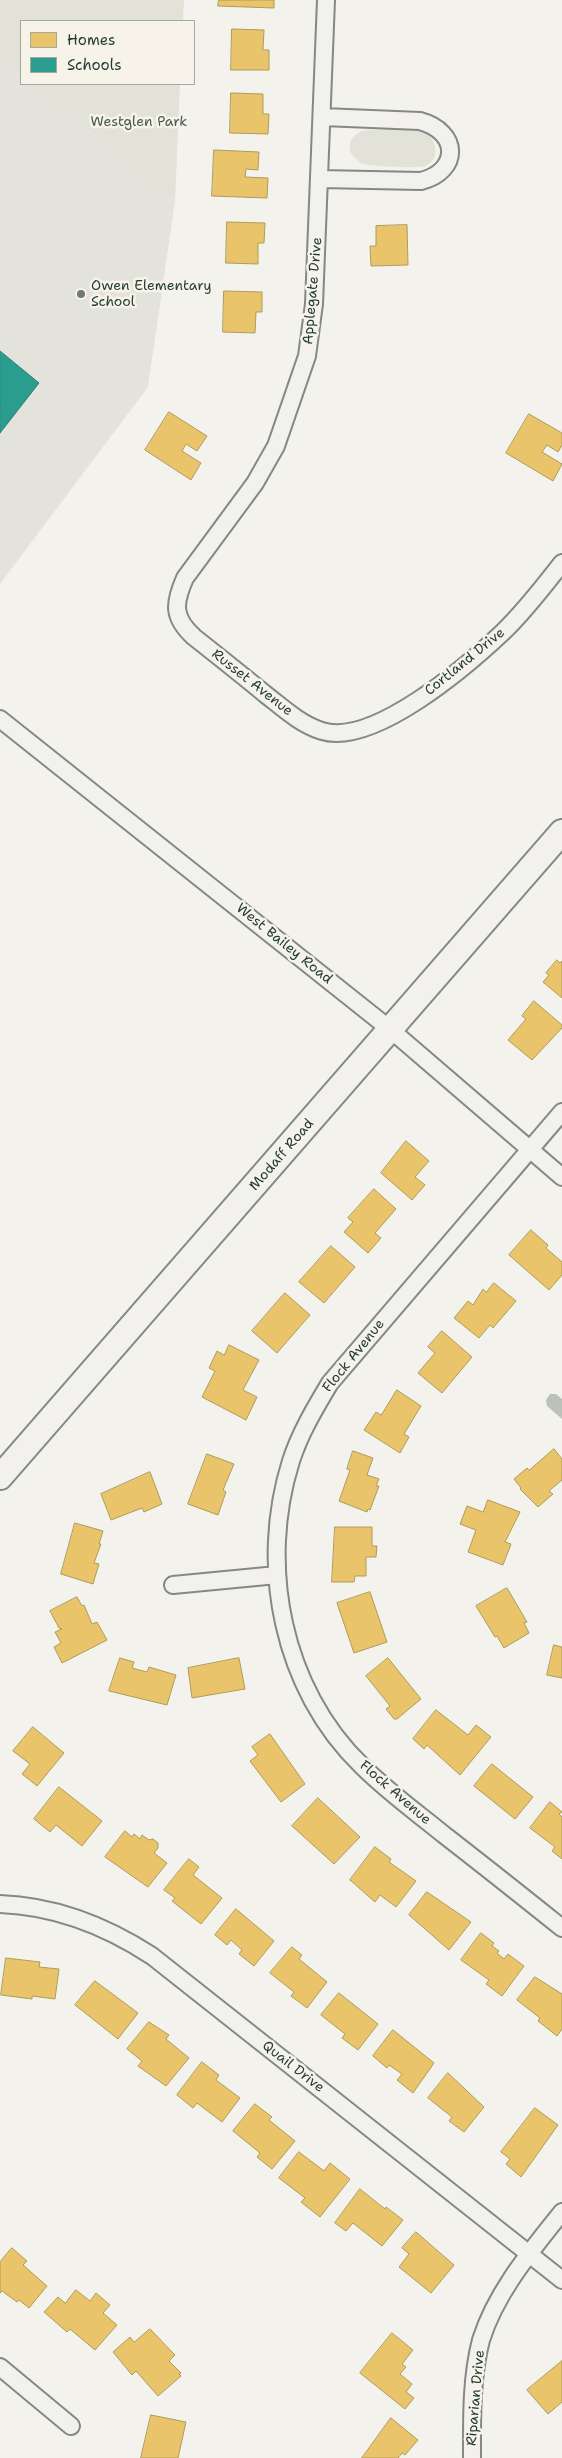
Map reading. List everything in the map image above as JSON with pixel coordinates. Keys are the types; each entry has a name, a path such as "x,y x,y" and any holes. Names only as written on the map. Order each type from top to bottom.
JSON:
{"street":[{"name":"Applegate Drive","path":"176,607 178,595 186,578 256,483 276,446 301,379 307,356 314,304 323,117 326,0"},
{"path":"320,179 421,182 434,178 442,170 450,151 448,140 442,131 432,124 420,121 323,117"},
{"name":"Cortland Drive","path":"347,733 386,721 479,654 531,602 562,563"},
{"name":"Russet Avenue","path":"176,607 178,618 189,632 300,722 323,732 334,734 347,733"},
{"name":"West Bailey Road","path":"0,719 391,1030 562,1177"},
{"name":"Modaff Road","path":"4,1463 391,1030 562,832"},
{"name":"Flock Avenue","path":"562,1112 355,1352 330,1383 307,1420 291,1461 279,1514 277,1575 284,1624 293,1655 308,1692 332,1730 361,1765 398,1798 562,1928"},
{"path":"173,1586 277,1575"},
{"name":"Quail Drive","path":"0,1904 58,1913 92,1923 122,1937 145,1951 562,2280"},
{"name":"Riparian Drive","path":"472,2458 475,2382 482,2339 514,2274 562,2212"},
{"path":"0,2367 71,2426"}],"shaded area":[{"name":"Owen Elementary School","path":"0,57 20,73 20,85 34,85 175,201 148,387 0,584"},
{"path":"550,1394 556,1394 562,1399 562,1419 547,1406 546,1400"}],"green space":[{"path":"0,0 184,0 183,20 20,20 20,73 0,57"},
{"name":"Westglen Park","path":"34,85 180,85 175,201"},
{"path":"366,130 419,130 432,139 435,154 430,163 420,167 363,164 351,154 350,145 355,135"}],"building: Homes":[{"path":"219,0 274,0 274,8 218,6"},
{"path":"232,29 264,30 263,50 269,50 269,70 231,70"},
{"path":"231,93 263,94 263,114 269,114 268,134 230,133"},
{"path":"214,150 259,152 258,170 246,169 245,177 268,178 267,198 212,196"},
{"path":"227,222 265,223 264,243 258,243 258,264 226,263"},
{"path":"407,225 408,265 371,266 370,246 376,246 376,226"},
{"path":"224,291 262,292 262,312 256,312 255,333 223,332"},
{"path":"169,412 207,436 197,451 186,444 182,451 201,463 191,480 145,450"},
{"path":"529,414 562,433 562,445 558,452 547,445 542,452 562,464 553,481 506,453"},
{"path":"557,960 560,963 562,961 562,998 543,982 549,975 546,973"},
{"path":"534,1001 562,1025 562,1028 532,1060 508,1040 526,1019 522,1016"},
{"path":"406,1141 429,1161 415,1177 425,1185 412,1200 381,1173"},
{"path":"374,1189 396,1209 375,1233 381,1238 368,1253 344,1232 353,1222 348,1218"},
{"path":"531,1230 548,1245 546,1248 562,1262 562,1275 549,1290 509,1255"},
{"path":"331,1246 355,1267 324,1303 299,1282"},
{"path":"494,1283 516,1301 493,1328 490,1325 479,1338 454,1318 468,1301 473,1305 483,1289 486,1292"},
{"path":"285,1293 310,1315 277,1353 252,1331"},
{"path":"442,1331 472,1357 442,1393 418,1373 435,1353 428,1347"},
{"path":"229,1345 259,1360 243,1390 257,1397 246,1420 202,1397 215,1371 209,1368 217,1351 224,1355"},
{"path":"397,1390 421,1406 404,1434 409,1437 400,1453 364,1430 376,1412 381,1415"},
{"path":"554,1449 562,1459 562,1480 549,1491 553,1494 538,1507 520,1489 514,1479 527,1468 529,1470"},
{"path":"353,1451 373,1458 367,1475 379,1479 376,1486 379,1486 370,1510 368,1509 367,1512 339,1501 350,1470 347,1469"},
{"path":"207,1454 234,1464 223,1490 226,1492 218,1515 188,1504"},
{"path":"150,1472 162,1504 144,1512 142,1508 111,1520 101,1494"},
{"path":"488,1500 520,1512 505,1542 511,1544 503,1565 468,1552 476,1530 460,1524 467,1506 483,1512"},
{"path":"75,1523 103,1531 99,1544 101,1544 94,1563 99,1564 93,1584 61,1574"},
{"path":"335,1527 372,1527 372,1546 377,1546 376,1557 366,1557 366,1576 355,1576 354,1582 332,1582"},
{"path":"507,1588 527,1622 524,1623 529,1633 504,1648 476,1606"},
{"path":"370,1592 387,1642 354,1653 337,1603"},
{"path":"77,1597 82,1606 84,1605 92,1624 97,1622 107,1640 62,1663 54,1647 61,1643 55,1632 62,1629 59,1628 50,1611"},
{"path":"554,1645 562,1647 562,1678 547,1675"},
{"path":"120,1658 134,1662 132,1668 147,1672 149,1667 176,1675 167,1705 109,1691"},
{"path":"239,1658 245,1689 192,1698 188,1668"},
{"path":"388,1658 421,1699 397,1719 394,1719 386,1709 390,1706 366,1676"},
{"path":"436,1710 468,1735 476,1725 491,1737 460,1775 427,1745 424,1749 413,1739"},
{"path":"33,1727 64,1753 37,1786 22,1774 30,1764 13,1751"},
{"path":"270,1734 305,1784 281,1802 250,1761 258,1755 252,1747"},
{"path":"492,1764 533,1797 515,1819 474,1786"},
{"path":"59,1787 102,1821 82,1846 56,1825 50,1832 34,1819"},
{"path":"318,1798 360,1837 334,1864 292,1826"},
{"path":"550,1802 562,1812 559,1814 562,1817 562,1859 552,1851 555,1847 530,1828"},
{"path":"125,1831 132,1837 134,1834 140,1839 142,1835 149,1840 153,1839 158,1843 158,1848 154,1853 167,1863 148,1887 105,1857"},
{"path":"375,1847 391,1859 389,1862 416,1881 396,1907 380,1895 375,1902 350,1880"},
{"path":"189,1859 199,1867 193,1875 222,1898 201,1924 172,1901 175,1898 164,1890"},
{"path":"427,1892 471,1922 449,1950 409,1915"},
{"path":"236,1909 274,1941 254,1966 239,1954 242,1950 231,1940 227,1945 215,1935"},
{"path":"481,1933 494,1943 492,1946 499,1951 497,1953 504,1959 508,1954 524,1966 502,1996 486,1984 489,1980 461,1960"},
{"path":"292,1947 302,1955 299,1959 327,1982 307,2008 291,1996 294,1992 270,1973"},
{"path":"6,1958 40,1962 39,1967 59,1969 55,1999 32,1996 32,1999 1,1995"},
{"path":"535,1977 562,1994 562,2029 557,2036 538,2021 540,2018 517,2000"},
{"path":"95,1981 138,2013 118,2039 75,2005"},
{"path":"339,1993 378,2024 358,2050 342,2038 345,2034 321,2015"},
{"path":"149,2022 169,2035 166,2039 189,2058 166,2086 138,2066 142,2061 127,2049"},
{"path":"393,2030 434,2063 413,2093 397,2080 402,2074 389,2065 387,2068 373,2056"},
{"path":"202,2062 219,2075 216,2080 240,2098 222,2122 197,2103 193,2108 177,2095"},
{"path":"448,2073 484,2107 464,2132 449,2121 452,2117 428,2098"},
{"path":"255,2104 272,2117 269,2120 295,2141 272,2169 257,2157 260,2153 233,2131"},
{"path":"535,2108 558,2125 521,2177 506,2164 510,2159 501,2152"},
{"path":"299,2152 324,2171 330,2163 350,2179 320,2217 301,2202 305,2198 279,2178"},
{"path":"360,2189 385,2209 386,2207 403,2220 382,2246 353,2223 346,2231 335,2223"},
{"path":"416,2232 454,2265 431,2293 399,2267 409,2254 402,2248"},
{"path":"12,2248 27,2261 23,2265 47,2286 29,2308 2,2291 0,2293 0,2262"},
{"path":"76,2290 90,2301 96,2293 110,2305 103,2313 117,2325 95,2350 70,2329 67,2332 44,2312 58,2297 65,2303"},
{"path":"150,2329 175,2355 169,2361 181,2373 179,2374 181,2376 158,2396 136,2371 132,2375 113,2352 130,2337 134,2342"},
{"path":"392,2333 413,2350 402,2364 406,2367 400,2374 412,2384 406,2392 414,2398 405,2409 360,2373"},
{"path":"562,2361 562,2402 548,2414 527,2390"},
{"path":"151,2415 186,2422 178,2458 141,2458"},
{"path":"391,2418 418,2440 405,2455 402,2453 398,2458 362,2458"}],"building: Schools":[{"path":"0,351 39,383 0,433"}],"place":[{"name":"Owen Elementary School","path":"81,294"}]}
